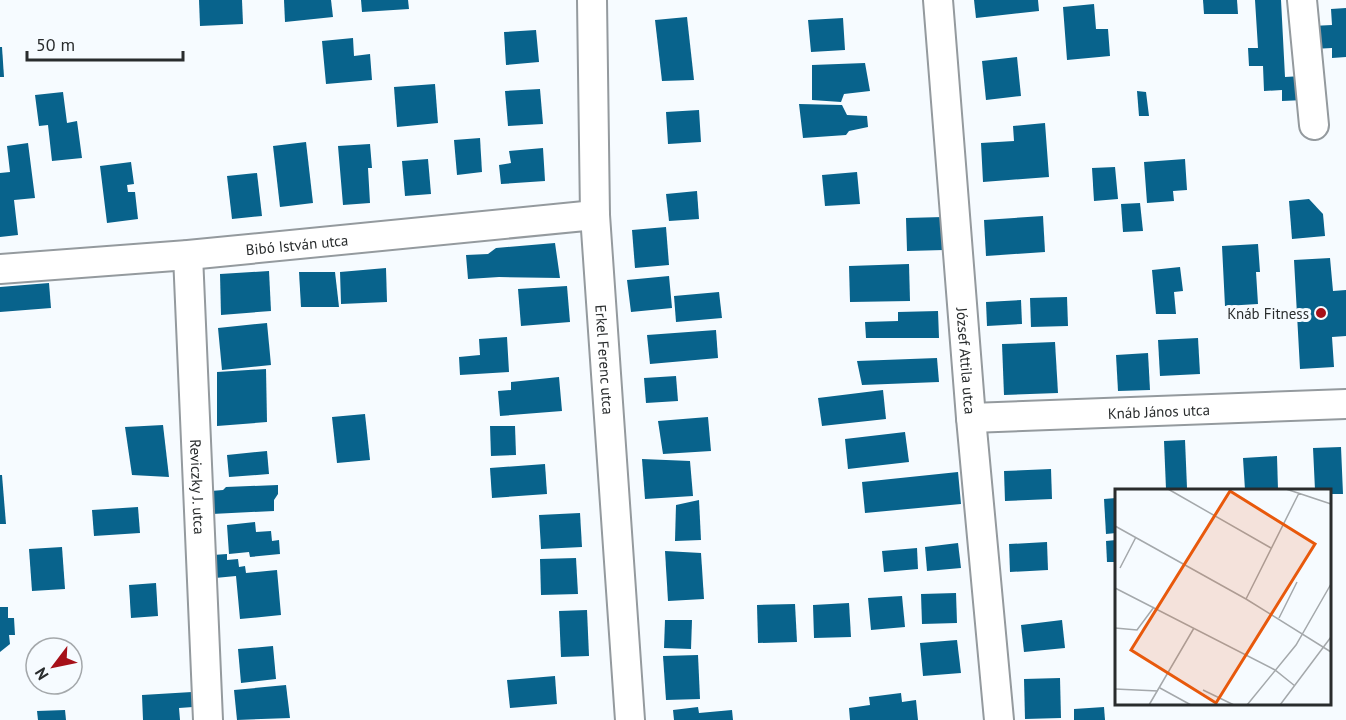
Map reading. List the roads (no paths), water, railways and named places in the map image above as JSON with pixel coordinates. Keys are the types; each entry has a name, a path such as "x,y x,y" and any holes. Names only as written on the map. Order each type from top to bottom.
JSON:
{"street":[{"name":"Erkel Ferenc utca","path":"592,0 595,214 630,720"},
{"name":"József Attila utca","path":"938,0 971,418 999,720"},
{"path":"1302,0 1314,125"},
{"name":"Bibó István utca","path":"0,269 188,255 595,214"},
{"name":"Reviczky J. utca","path":"188,255 208,720"},
{"name":"Knáb János utca","path":"971,418 1346,404"}],"place":[{"name":"Knáb Fitness","path":"1321,313"}]}
